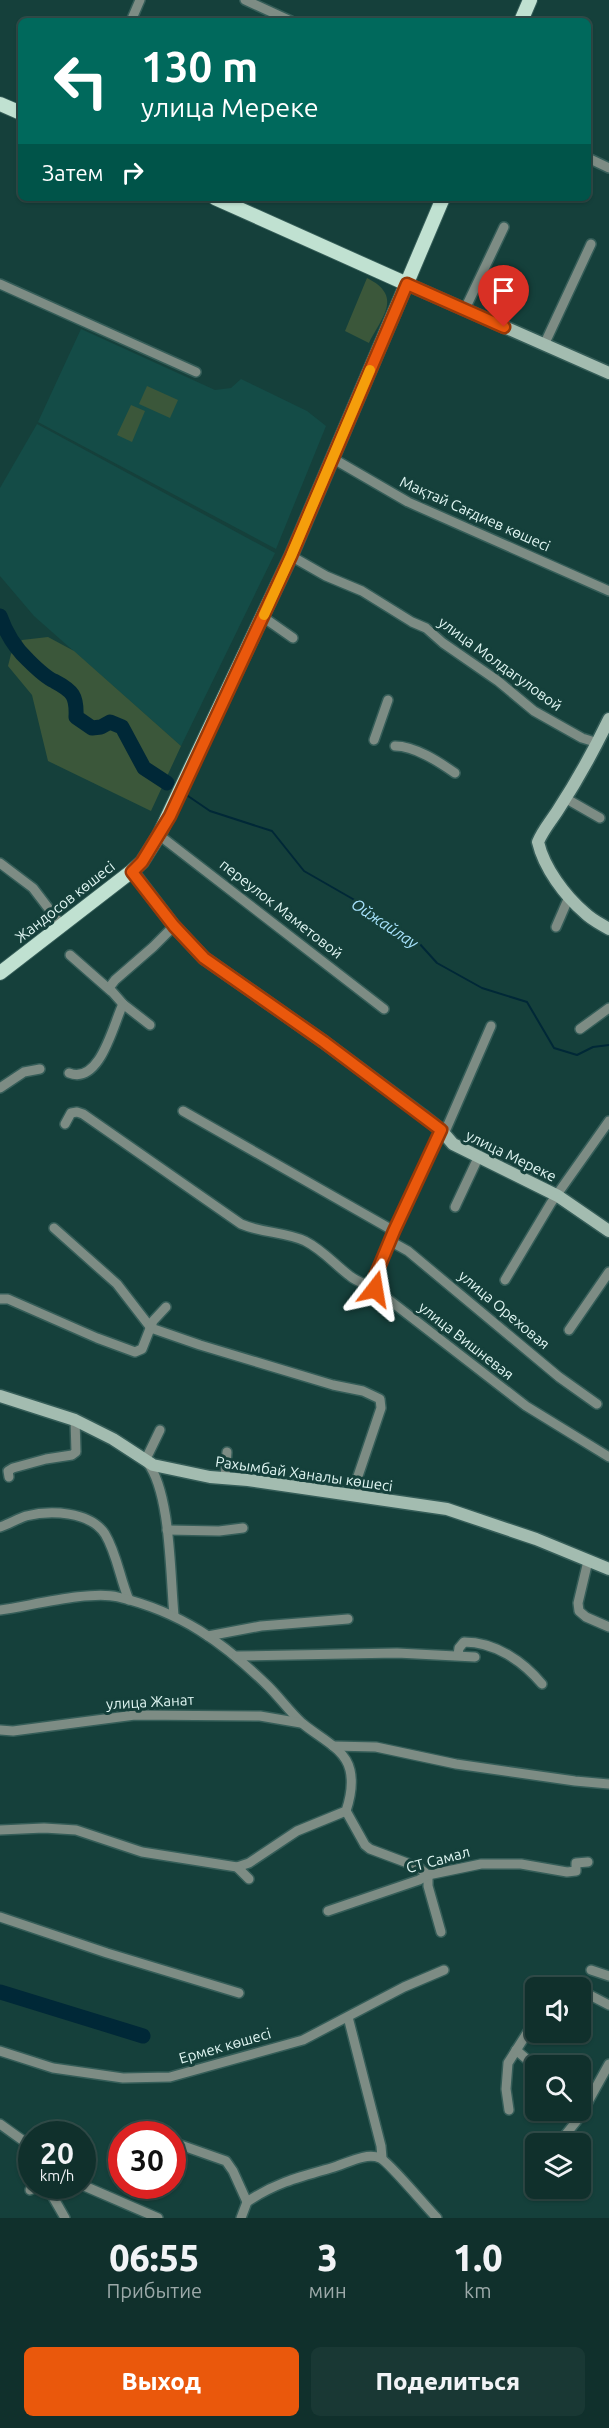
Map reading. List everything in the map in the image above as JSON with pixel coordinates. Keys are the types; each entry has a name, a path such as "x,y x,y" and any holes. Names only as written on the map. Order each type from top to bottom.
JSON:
{"main road":[{"path":"522,18 530,0"},
{"path":"0,104 18,112"},
{"path":"221,201 407,284"},
{"name":"Жандосов көшесі","path":"0,973 132,872 142,862 159,835 291,556 442,201"},
{"path":"384,274 396,276 405,273 417,260"},
{"path":"384,274 393,282 397,309"}],"street":[{"path":"132,18 140,0"},
{"path":"245,0 284,18"},
{"path":"591,159 609,168"},
{"path":"465,309 504,227"},
{"path":"544,345 591,244"},
{"path":"0,284 196,372"},
{"path":"407,284 609,373"},
{"name":"Мақтай Сағдиев көшесі","path":"332,458 408,502 609,591"},
{"name":"улица Молдагуловой","path":"291,556 326,576 362,591 426,627 443,643 498,681 534,711 582,738 598,743"},
{"path":"263,617 293,638"},
{"path":"374,740 388,700"},
{"path":"609,719 598,743 538,842 547,866 569,897 586,914 609,929"},
{"path":"395,746 403,746 429,757 455,773"},
{"path":"565,798 600,818"},
{"name":"переулок Маметовой","path":"159,835 384,1009"},
{"path":"0,863 33,888 63,926"},
{"name":"улица Мереке","path":"132,872 174,926 204,958 324,1042 442,1132 453,1144 558,1196 609,1231"},
{"path":"556,927 569,897"},
{"path":"109,987 174,926"},
{"path":"70,955 109,987 123,1004 150,1025"},
{"path":"69,1073 74,1075 85,1073 99,1061 123,1004"},
{"path":"580,1029 609,1008"},
{"path":"375,1289 374,1279 392,1236 470,1078 491,1026"},
{"path":"0,1088 24,1072 40,1069"},
{"name":"улица Ореховая","path":"183,1111 392,1236 559,1377 597,1404"},
{"name":"улица Вишневая","path":"65,1124 71,1113 83,1114 241,1224 253,1230 287,1235 304,1241 328,1255 350,1276 375,1289 526,1406 609,1457"},
{"path":"505,1280 551,1203 609,1121"},
{"path":"455,1207 478,1158"},
{"path":"54,1228 117,1284 151,1328 200,1345 377,1396 380,1399 381,1408 357,1479 358,1497"},
{"path":"569,1330 609,1272"},
{"path":"0,1299 8,1299 135,1352 142,1349 153,1321 166,1307"},
{"name":"Рахымбай Ханалы көшесі","path":"0,1396 75,1420 113,1439 146,1461 191,1473 447,1509 536,1539 609,1569"},
{"path":"9,1477 8,1471 13,1468 72,1455 76,1452 75,1420"},
{"path":"159,1430 146,1461 155,1475 167,1530 174,1615"},
{"path":"225,1478 227,1452"},
{"path":"0,1527 26,1516 56,1513 75,1516 91,1522 104,1533 129,1600"},
{"path":"167,1530 219,1531 243,1528"},
{"path":"588,1561 578,1603 579,1611 586,1617 609,1627"},
{"path":"0,1610 97,1596 115,1596 174,1615 200,1629 237,1656 301,1723 341,1754 350,1770 351,1788 346,1811 365,1845 418,1867 428,1875 428,1886 441,1932"},
{"path":"208,1636 261,1626 348,1619"},
{"path":"458,1655 459,1647 464,1642 476,1642 518,1660 542,1684"},
{"path":"237,1656 357,1653 475,1657"},
{"name":"улица Жанат","path":"0,1730 13,1731 155,1714 260,1716 301,1723"},
{"path":"333,1746 376,1747 456,1764 609,1784"},
{"path":"0,1830 44,1827 76,1830 142,1852 237,1867 249,1863 297,1831 346,1811"},
{"name":"СТ Самал","path":"328,1911 428,1875 493,1863 537,1865 567,1872 576,1871 576,1863 588,1862"},
{"path":"237,1867 249,1879"},
{"path":"0,1917 107,1953 239,1993"},
{"name":"Ермек көшесі","path":"0,2051 53,2068 123,2078 170,2078 303,2040 404,1987 444,1970"},
{"path":"591,1970 609,1976"},
{"path":"591,1996 609,2005"},
{"path":"348,2017 381,2146 382,2158 436,2218"},
{"path":"509,2110 506,2088 508,2063 525,2036"},
{"path":"516,2050 525,2058"},
{"path":"568,2133 579,2118 609,2064"},
{"path":"0,2124 18,2137"},
{"path":"186,2147 226,2161 247,2202"},
{"path":"241,2218 247,2202 260,2193 295,2177 368,2156 382,2158"},
{"path":"96,2191 158,2218"},
{"path":"55,2199 64,2218"}],"shaded area":[{"path":"81,329 215,390 231,388 241,379 307,411 326,426 276,549 38,422"},
{"path":"37,424 275,553 181,746 34,616 0,576 0,488"}],"green space":[{"path":"367,278 378,285 387,299 384,315 369,343 345,331"},
{"path":"147,386 178,400 170,418 139,404"},
{"path":"131,405 145,411 132,442 117,435"},
{"path":"48,637 74,651 181,746 151,811 48,761 32,695 8,666 11,654 22,640"}],"waterway":[{"path":"0,616 11,640 23,655 44,674 70,691 76,704 76,717 92,728 101,727 110,722 122,727 144,768 167,783"},
{"name":"Ойжайлау","path":"188,796 210,811 272,831 304,871 372,910 418,942 437,963 482,988 527,1002 554,1048 577,1055 593,1047 609,1045"},
{"path":"0,1992 143,2036"}],"slow traffic":[{"path":"264,615 370,370"}],"route":[{"path":"375,1289 374,1279 411,1190 441,1130 324,1042 204,958 174,926 132,872 142,862 170,816 291,556 407,284 504,327"}]}
